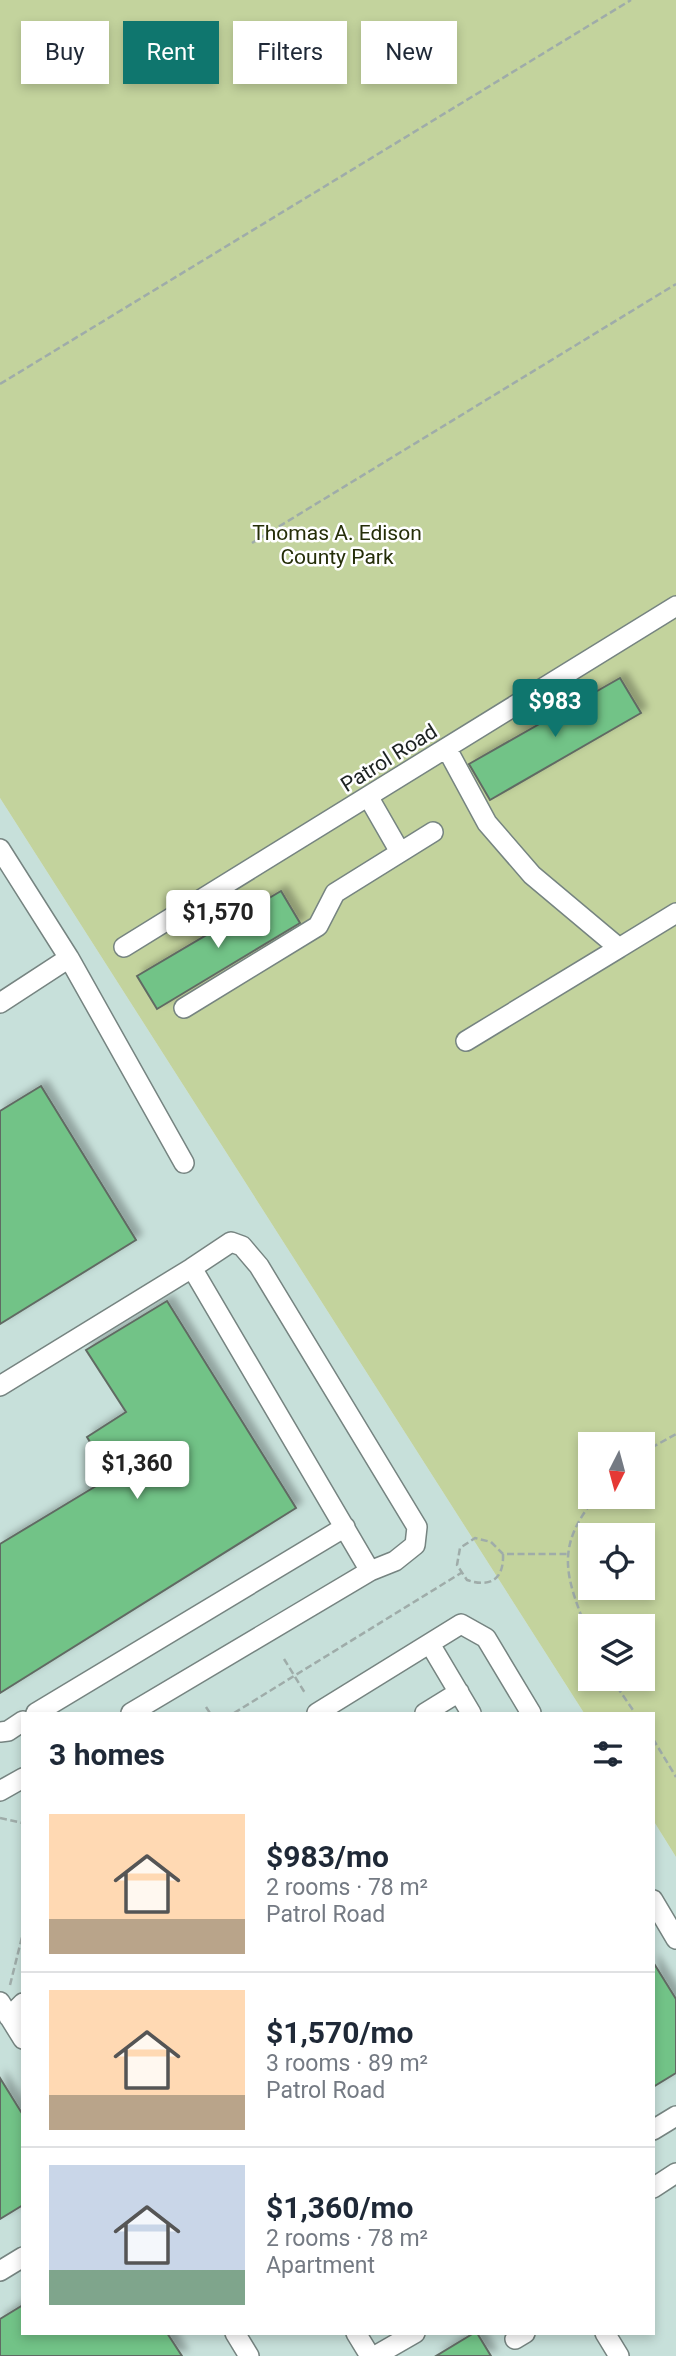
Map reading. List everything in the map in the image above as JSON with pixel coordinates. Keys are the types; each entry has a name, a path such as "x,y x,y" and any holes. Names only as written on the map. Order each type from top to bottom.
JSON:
{"street":[{"name":"Patrol Road","path":"124,947 676,607"},
{"path":"447,749 487,823 532,874 619,948"},
{"path":"369,797 400,852"},
{"path":"184,1007 318,926 335,893 433,832"},
{"path":"0,849 69,958 184,1163"},
{"path":"466,1041 676,913"},
{"path":"0,1003 69,958"},
{"path":"0,1386 232,1242 242,1246 259,1266 417,1527 415,1545 395,1560 370,1571 133,1712"},
{"path":"192,1268 370,1571"},
{"path":"38,1712 345,1527"},
{"path":"319,1712 461,1623 486,1638 530,1712"},
{"path":"430,1644 470,1712"},
{"path":"427,1712 459,1692"},
{"path":"0,1732 8,1731 21,1722"},
{"path":"0,1791 21,1779"},
{"path":"655,1903 676,1939"},
{"path":"8,2005 21,2034"},
{"path":"655,2129 676,2116"},
{"path":"655,2187 676,2173"},
{"path":"0,2271 21,2258"},
{"path":"236,2335 249,2356"},
{"path":"357,2335 373,2356 411,2335"},
{"path":"605,2335 619,2356"}],"path":[{"path":"0,384 631,0"},
{"path":"252,543 676,284"},
{"path":"655,1446 676,1434"},
{"path":"582,1614 572,1586 567,1554 574,1529 588,1509"},
{"path":"475,1538 497,1546 503,1554 502,1572 487,1584 467,1580 461,1573 457,1558 460,1548 475,1538"},
{"path":"503,1554 567,1554"},
{"path":"236,1712 461,1573"},
{"path":"284,1659 305,1693"},
{"path":"620,1691 634,1712"},
{"path":"206,1707 209,1712"},
{"path":"655,1742 676,1777"},
{"path":"0,1818 21,1823"},
{"path":"8,2005 21,1943"}],"shaded area":[{"path":"0,798 583,1712 21,1712 21,2335 655,2335 655,1823 676,1857 676,2356 0,2356"}],"green space":[{"name":"Thomas A. Edison County Park","path":"0,0 676,0 676,1857 655,1823 655,1712 583,1712 0,798"}],"building":[{"path":"620,678 641,713 490,800 469,764"},
{"path":"281,891 300,923 157,1009 137,976"},
{"path":"41,1086 136,1240 0,1324 0,1111"},
{"path":"167,1301 296,1508 0,1693 0,1544 111,1477 87,1437 126,1412 86,1350"},
{"path":"655,1965 676,1999 676,2073 655,2086"},
{"path":"0,2078 21,2112 21,2206 0,2219"},
{"path":"21,2306 21,2335 168,2335 182,2356 0,2356 0,2319"},
{"path":"471,2335 478,2335 491,2356 436,2356"}]}
